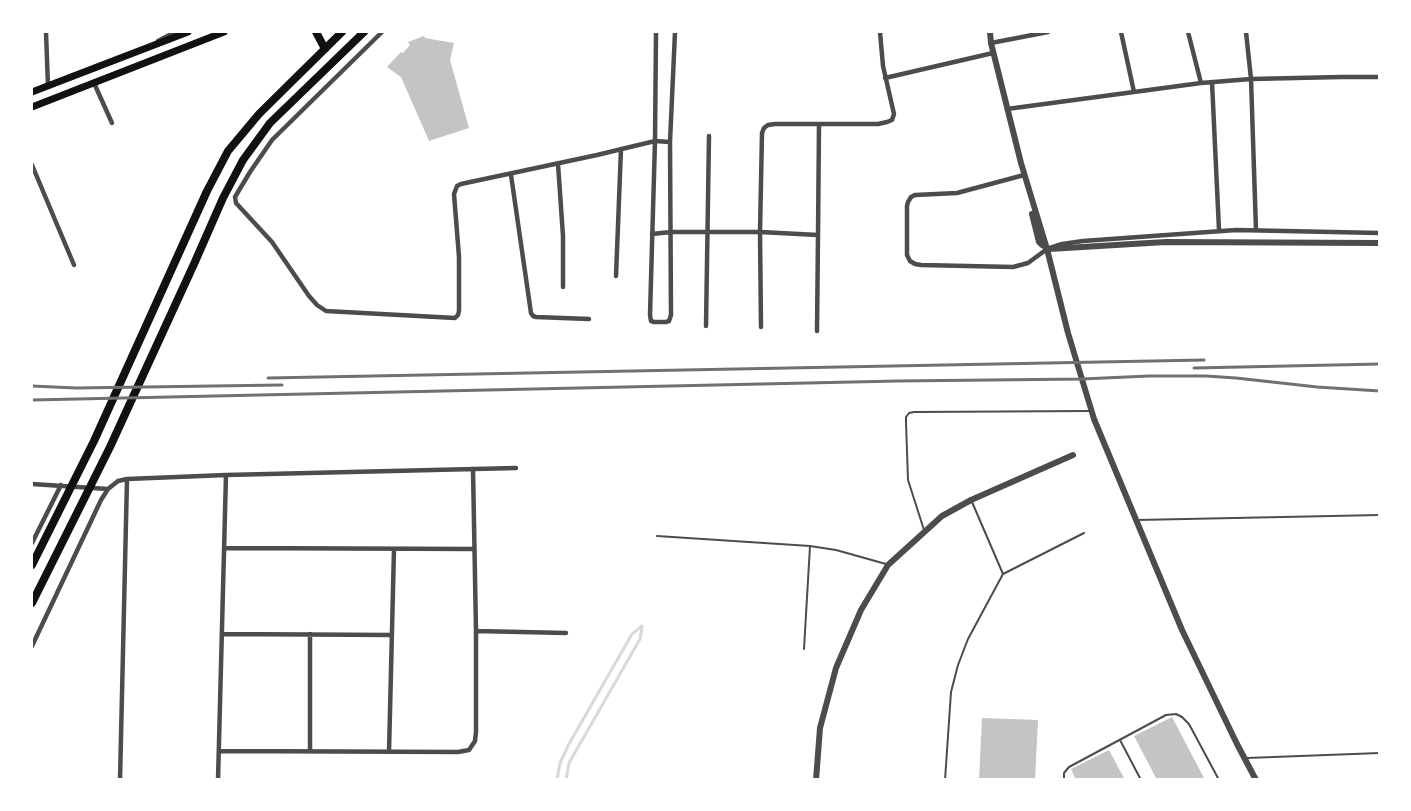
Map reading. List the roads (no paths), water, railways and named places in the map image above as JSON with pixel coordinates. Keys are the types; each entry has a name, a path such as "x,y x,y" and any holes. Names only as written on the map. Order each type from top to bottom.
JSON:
{"highway":[{"path":"316,32 325,48"},
{"path":"32,565 94,441 207,190 228,151 259,114 342,32"},
{"path":"32,603 110,447 223,198 243,160 270,123 364,32"}],"main road":[{"path":"32,92 189,32"},
{"path":"32,107 224,32"}],"street":[{"path":"46,32 48,86"},
{"path":"145,48 175,32"},
{"path":"382,32 272,140 235,197 236,203 272,242 317,305 326,311 449,318 458,315 459,257 455,190 461,184 511,175 655,141 670,142"},
{"path":"656,32 650,319 654,322 669,321 671,315 670,142 675,32"},
{"path":"761,327 760,232 762,133 764,128 775,124 878,124 892,120 894,114 885,78 880,32"},
{"path":"990,32 993,53 1024,175 1047,249 1068,333 1100,436 1182,630 1256,780"},
{"path":"990,32 1037,237 1045,247 1058,249 1166,242 1377,243"},
{"path":"991,43 1048,32"},
{"path":"1120,32 1134,92"},
{"path":"1188,32 1200,83"},
{"path":"1246,32 1251,79 1256,230"},
{"path":"885,78 993,53"},
{"path":"1007,109 1200,83 1251,79 1380,77"},
{"path":"1212,82 1219,230"},
{"path":"93,83 112,123"},
{"path":"817,331 819,125"},
{"path":"706,326 709,136"},
{"path":"616,276 621,149"},
{"path":"558,164 563,287"},
{"path":"32,165 74,265"},
{"path":"511,175 532,316 589,319"},
{"path":"1024,175 957,193 911,197 908,201 910,261 921,265 1013,267 1028,263 1047,249 1062,244 1219,230 1380,233"},
{"path":"652,234 760,232 818,235"},
{"path":"816,780 820,728 836,668 861,610 888,565 942,516 971,500 1072,455"},
{"path":"32,646 101,500 108,489 118,481 516,468"},
{"path":"219,751 458,752 469,750 475,741 476,732 473,469"},
{"path":"218,780 226,476"},
{"path":"120,780 127,479"},
{"path":"32,483 108,489"},
{"path":"32,543 62,485"},
{"path":"224,548 474,549"},
{"path":"389,752 394,549"},
{"path":"476,631 566,633"},
{"path":"222,634 392,635"},
{"path":"310,634 310,751"}],"lane":[{"path":"924,531 908,480 906,417 909,413 1092,411"},
{"path":"971,500 1003,574"},
{"path":"1137,520 1380,515"},
{"path":"945,780 951,692 958,665 968,639 1003,574 1084,533"},
{"path":"657,536 810,546 836,550 888,565"},
{"path":"804,649 810,546"},
{"path":"1064,780 1064,773 1069,767 1166,715 1176,714 1189,724 1219,780"},
{"path":"1120,740 1141,780"},
{"path":"1245,759 1380,753"}],"waterway":[{"path":"557,780 560,763 569,744 632,634 642,626"},
{"path":"566,780 569,763 640,639 642,628"}],"railway":[{"path":"268,378 1204,360"},
{"path":"1194,368 1380,364"},
{"path":"32,400 1149,376 1206,376 1380,391"},
{"path":"32,386 76,388 282,385"}]}
